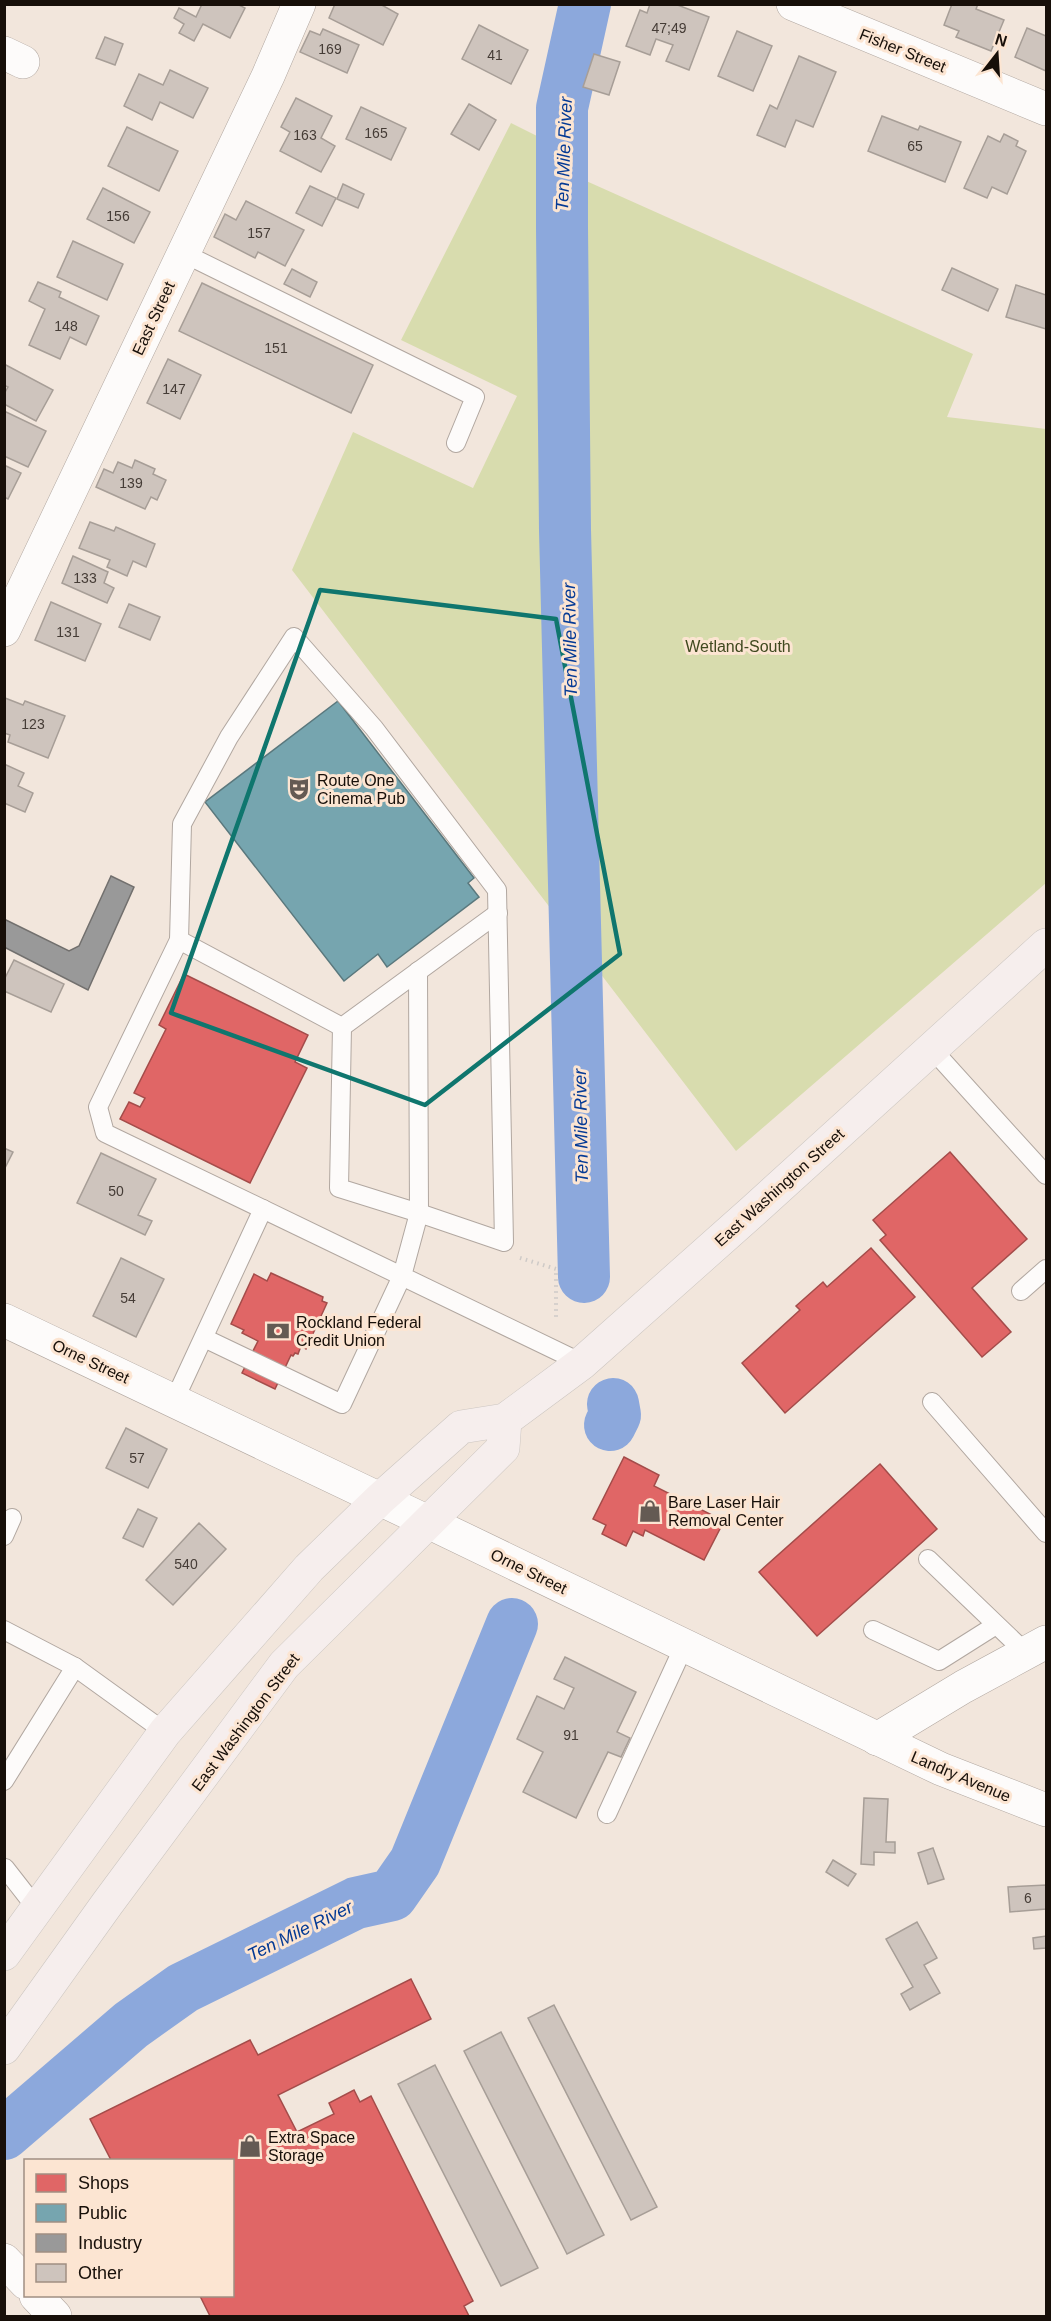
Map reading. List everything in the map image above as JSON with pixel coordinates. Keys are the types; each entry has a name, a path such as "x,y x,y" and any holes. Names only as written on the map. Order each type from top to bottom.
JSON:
{"main road":[{"name":"East Washington Street","path":"4,1954 165,1732 309,1568 380,1499 461,1427 505,1420 582,1363 1047,945"},
{"name":"East Washington Street","path":"4,2048 106,1904 284,1665 503,1448 505,1420"}],"street":[{"name":"East Street","path":"8,616 268,76 299,4"},
{"name":"Fisher Street","path":"793,4 1047,109"},
{"name":"Orne Street","path":"4,1320 877,1739"},
{"path":"877,1739 963,1687 1036,1648"},
{"name":"Landry Avenue","path":"877,1739 952,1774 1047,1810"},
{"path":"4,2260 24,2281"},
{"path":"38,2297 55,2316"}],"lane":[{"path":"183,253 475,397 456,443"},
{"path":"342,1027 339,1188 504,1242 497,890 374,728 294,637 229,737 183,824 179,940 98,1107 105,1133 582,1363"},
{"path":"342,1027 498,913"},
{"path":"179,940 342,1027"},
{"path":"204,1338 342,1404 402,1276 419,1213 418,971"},
{"path":"932,1049 1047,1175"},
{"path":"174,1401 263,1209"},
{"path":"1021,1292 1047,1269"},
{"path":"932,1402 1047,1533"},
{"path":"4,1536 12,1518"},
{"path":"928,1559 996,1625 1036,1648"},
{"path":"873,1630 939,1661 996,1625"},
{"path":"4,1630 75,1667 165,1732"},
{"path":"607,1814 684,1646"},
{"path":"4,1781 75,1667"},
{"path":"5,1867 37,1909"}],"path":[{"path":"504,1242 500,1252 556,1269 556,1318"}],"highlighted area":[{"path":"320,590 556,619 620,954 425,1105 171,1013"}],"green space":[{"name":"Wetland-South","path":"511,123 551,143 546,163 973,354 947,417 1046,429 1046,883 736,1151 292,570 353,432 473,488 517,396 401,340"}],"building: Shops":[{"path":"184,974 308,1035 295,1062 307,1068 250,1183 120,1119 129,1102 140,1107 145,1098 134,1093 166,1029 159,1025"},
{"path":"950,1152 1027,1239 972,1288 1011,1332 982,1357 880,1240 886,1235 873,1220"},
{"path":"871,1248 915,1297 785,1413 742,1363 800,1310 796,1306 823,1282 827,1287"},
{"name":"Rockland Federal Credit Union","path":"271,1273 323,1297 322,1301 327,1303 306,1349 301,1346 298,1354 291,1355 275,1389 242,1373 258,1341 242,1333 244,1330 231,1324 254,1274 267,1281"},
{"path":"624,1457 659,1475 654,1486 724,1521 704,1560 645,1530 643,1536 633,1531 626,1546 602,1534 606,1525 593,1519"},
{"path":"880,1464 937,1529 817,1636 759,1572"},
{"name":"Extra Space Storage","path":"411,1979 431,2019 278,2095 297,2132 334,2114 329,2103 354,2090 360,2102 371,2096 473,2301 464,2306 469,2316 210,2316 200,2297 234,2297 234,2159 110,2159 90,2119 250,2040 258,2055"}],"building: Public":[{"path":"338,701 474,878 468,883 479,897 387,967 378,954 344,981 205,802"}],"building: Industry":[{"path":"111,876 134,887 88,990 4,947 4,919 69,951 79,946"}],"building: Other":[{"path":"202,4 237,4 245,8 230,38 203,24 194,41 179,33 184,24 174,18 179,8 196,17"},
{"path":"335,4 380,4 398,14 383,45 329,18"},
{"path":"650,4 675,4 709,17 689,70 666,61 673,45 656,39 650,55 626,46 640,10 647,13"},
{"path":"952,4 978,4 976,9 1004,20 991,51 956,37 959,31 944,25"},
{"path":"479,25 528,50 511,84 462,59"},
{"path":"1027,28 1046,36 1046,71 1015,57"},
{"path":"323,29 359,45 347,73 300,52 310,31 320,35"},
{"path":"737,31 772,46 753,91 718,76"},
{"path":"105,37 123,44 115,65 96,58"},
{"path":"594,54 620,62 609,95 583,87"},
{"path":"799,56 836,72 813,127 796,120 785,147 757,135 770,105 777,109"},
{"path":"170,70 208,88 193,118 160,102 152,120 124,106 139,74 163,85"},
{"path":"296,98 332,116 321,138 335,146 321,172 280,151 290,132 281,127"},
{"path":"469,104 496,120 479,150 451,134"},
{"path":"361,107 406,128 391,160 346,139"},
{"path":"882,116 918,130 920,126 961,142 945,182 868,151"},
{"path":"127,127 178,151 159,191 108,166"},
{"path":"1004,134 1018,141 1016,146 1026,151 1007,194 992,187 987,198 964,188 988,136 1000,142"},
{"path":"343,184 364,194 358,208 337,199"},
{"path":"310,186 336,198 322,226 296,213"},
{"path":"103,188 150,212 134,243 87,219"},
{"path":"246,201 304,230 285,266 258,252 255,258 214,237 225,214 236,220"},
{"path":"73,241 123,264 107,300 57,277"},
{"path":"952,268 998,289 988,311 942,290"},
{"path":"292,269 317,282 310,297 284,284"},
{"path":"38,282 61,292 59,297 99,316 86,345 70,337 60,359 29,345 45,309 29,301"},
{"path":"202,283 373,365 351,413 179,331"},
{"path":"1016,285 1046,295 1046,329 1006,317"},
{"path":"168,359 201,375 180,419 147,403"},
{"path":"4,364 53,390 36,421 4,404 4,394 8,387 4,385"},
{"path":"4,411 46,431 28,467 4,456"},
{"path":"135,460 155,469 153,474 166,480 157,500 151,497 145,509 96,487 104,469 113,473 118,462 132,468"},
{"path":"4,465 21,473 8,499 4,497"},
{"path":"90,522 114,531 116,527 155,544 146,567 133,561 127,576 107,567 110,560 79,548"},
{"path":"73,556 108,572 104,583 114,588 107,603 62,583"},
{"path":"51,602 101,624 85,661 35,640"},
{"path":"129,604 160,617 150,640 119,627"},
{"path":"5,698 23,705 25,701 65,716 48,758 8,742 10,735 4,733"},
{"path":"4,764 24,773 18,786 33,793 25,812 4,803"},
{"path":"14,960 64,984 51,1012 4,991 4,980"},
{"path":"4,1148 13,1152 4,1170"},
{"path":"101,1153 156,1179 138,1215 152,1221 145,1235 77,1203"},
{"path":"121,1258 164,1279 136,1337 93,1316"},
{"path":"126,1428 167,1449 148,1488 106,1468"},
{"path":"138,1509 157,1518 143,1547 123,1538"},
{"path":"199,1523 226,1549 173,1605 146,1580"},
{"path":"565,1657 636,1692 617,1732 630,1738 621,1757 608,1752 576,1818 523,1792 543,1752 517,1739 537,1696 564,1709 574,1688 554,1679"},
{"path":"864,1798 888,1799 886,1842 895,1842 895,1853 874,1852 874,1865 861,1864"},
{"path":"933,1848 944,1879 928,1884 918,1853"},
{"path":"833,1860 856,1874 848,1886 826,1872"},
{"path":"1046,1885 1046,1909 1010,1912 1008,1887"},
{"path":"917,1922 937,1958 924,1965 940,1993 910,2010 901,1994 913,1987 886,1939"},
{"path":"1046,1936 1046,1948 1034,1949 1033,1938"},
{"path":"554,2005 657,2207 631,2220 528,2018"},
{"path":"501,2032 604,2235 567,2254 464,2051"},
{"path":"435,2065 538,2268 501,2286 398,2084"}],"waterway":[{"name":"Ten Mile River","path":"584,1277 565,530 562,108 585,4"},
{"name":"Ten Mile River","path":"610,1425 615,1415 613,1404"},
{"name":"Ten Mile River","path":"4,2134 131,2025 183,1988 356,1903 392,1895 415,1862 512,1624"}],"place":[{"name":"Route One Cinema Pub","path":"299,789"},
{"name":"Rockland Federal Credit Union","path":"278,1331"},
{"name":"Bare Laser Hair Removal Center","path":"650,1511"},
{"name":"Extra Space Storage","path":"250,2146"}]}
